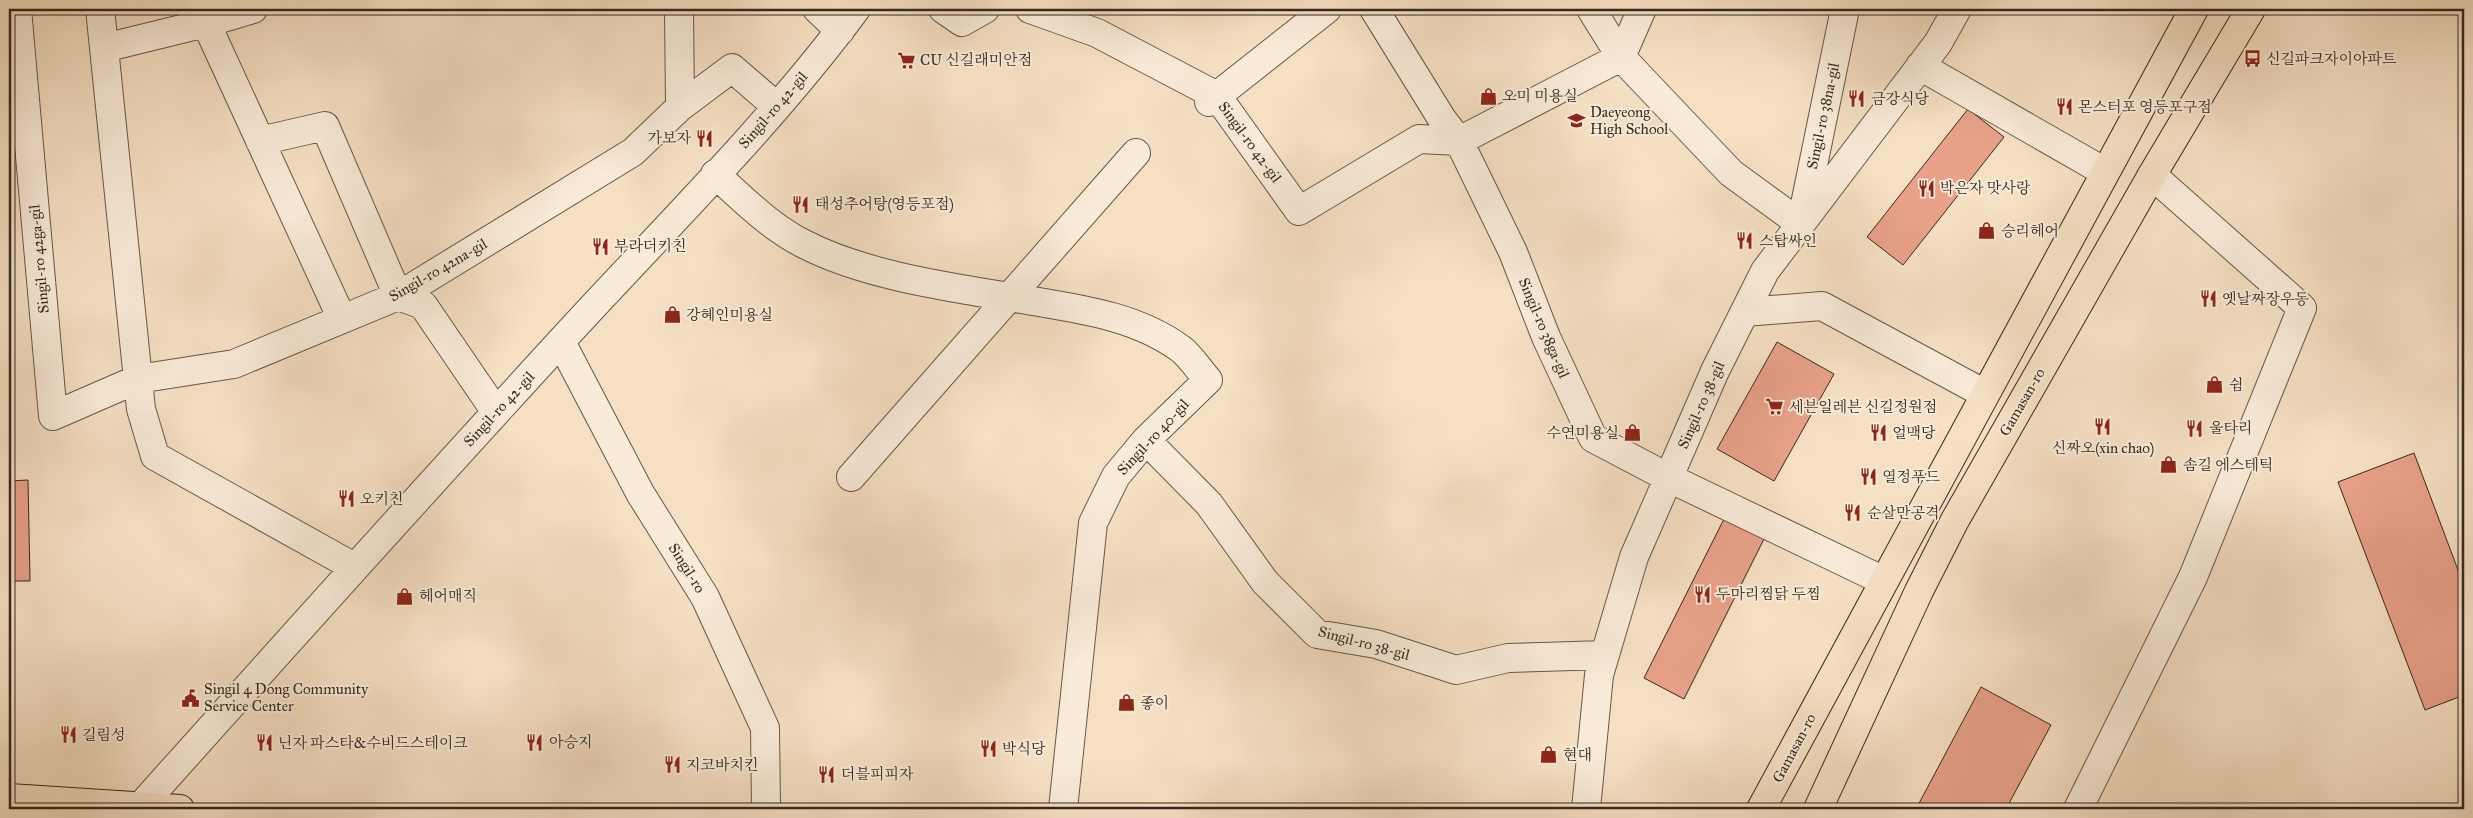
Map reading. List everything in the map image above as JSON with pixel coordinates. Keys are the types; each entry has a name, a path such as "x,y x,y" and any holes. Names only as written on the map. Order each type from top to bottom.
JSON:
{"main road":[{"name":"Gamasan-ro","path":"1762,809 1984,394 2194,9"},
{"name":"Gamasan-ro","path":"1818,809 1919,591 1955,520 2152,175 2251,9"},
{"path":"2118,146 2152,175"},
{"path":"9,798 180,809"}],"street":[{"name":"Singil-ro 42ga-gil","path":"17,9 53,416 138,379"},
{"path":"100,9 141,408 155,456 354,567"},
{"path":"104,48 206,23 253,9"},
{"path":"679,9 680,107"},
{"path":"817,9 840,31"},
{"name":"Singil-ro 42-gil","path":"140,807 354,567 715,174 776,106 840,31 856,9"},
{"path":"943,9 962,22 985,9"},
{"name":"Singil-ro 42-gil","path":"1030,9 1097,33 1213,99 1299,211 1419,139 1459,141"},
{"path":"1213,99 1327,9"},
{"name":"Singil-ro 38ga-gil","path":"1374,9 1442,119 1459,141 1513,252 1546,337 1593,438 1669,478"},
{"path":"1591,9 1621,56 1731,173 1801,224"},
{"path":"1459,141 1621,56 1642,9"},
{"name":"Singil-ro 38na-gil","path":"1801,224 1845,9"},
{"name":"Singil-ro 38-gil","path":"1586,809 1599,675 1634,557 1715,371 1766,271 1938,43 1957,9"},
{"path":"206,23 342,319"},
{"path":"1920,66 2104,172"},
{"name":"Singil-ro 42na-gil","path":"138,379 234,364 398,296 634,152 680,107 732,68 776,106"},
{"path":"260,141 325,126 398,296 423,305 496,412"},
{"path":"851,477 1136,153"},
{"name":"Singil-ro 40-gil","path":"715,174 772,226 804,245 853,263 928,284 1096,311 1143,327 1182,350 1208,380 1146,440 1116,476 1093,522 1063,809"},
{"path":"2078,809 2193,577 2302,308 2152,175"},
{"path":"1745,312 1822,306 1984,394"},
{"name":"Singil-ro","path":"561,342 640,493 705,597 765,728 766,809"},
{"name":"Singil-ro 38-gil","path":"1146,440 1209,504 1265,582 1317,634 1376,644 1456,670 1508,658 1605,655"},
{"path":"1669,478 1884,581"}],"building":[{"path":"1968,109 2004,137 1903,265 1867,237"},
{"path":"1777,342 1834,374 1774,481 1717,449"},
{"path":"2414,453 2464,586 2464,695 2425,710 2338,482"},
{"path":"28,480 30,581 12,581 12,612 9,612 9,481"},
{"path":"1725,517 1765,537 1684,699 1644,678"},
{"path":"1981,687 2051,725 2006,809 1916,809"}],"place":[{"name":"신길파크자이아파트","path":"2252,59"},
{"name":"CU 신길래미안점","path":"906,60"},
{"name":"오미 미용실","path":"1488,96"},
{"name":"금강식당","path":"1857,99"},
{"name":"몬스터포 영등포구점","path":"2064,107"},
{"name":"Daeyeong High School","path":"1576,121"},
{"name":"가보자","path":"705,138"},
{"name":"박은자 맛사랑","path":"1926,188"},
{"name":"태성추어탕(영등포점)","path":"801,204"},
{"name":"승리헤어","path":"1987,231"},
{"name":"스탑싸인","path":"1745,241"},
{"name":"부라더키친","path":"600,246"},
{"name":"옛날짜장우동","path":"2208,299"},
{"name":"강혜인미용실","path":"672,315"},
{"name":"쉼","path":"2215,385"},
{"name":"세븐일레븐 신길정원점","path":"1775,407"},
{"name":"신짜오(xin chao)","path":"2103,427"},
{"name":"울타리","path":"2195,428"},
{"name":"수연미용실","path":"1633,433"},
{"name":"얼맥당","path":"1878,433"},
{"name":"솜길 에스테틱","path":"2169,465"},
{"name":"열정푸드","path":"1868,477"},
{"name":"오키친","path":"346,499"},
{"name":"순살만공격","path":"1853,513"},
{"name":"두마리찜닭 두찜","path":"1702,594"},
{"name":"헤어매직","path":"405,596"},
{"name":"Singil 4 Dong Community Service Center","path":"190,698"},
{"name":"좋이","path":"1126,703"},
{"name":"길림성","path":"68,735"},
{"name":"아승지","path":"535,742"},
{"name":"닌자 파스타&수비드스테이크","path":"264,743"},
{"name":"박식당","path":"988,749"},
{"name":"현대","path":"1549,755"},
{"name":"지코바치킨","path":"672,765"},
{"name":"더블피피자","path":"827,774"}]}
